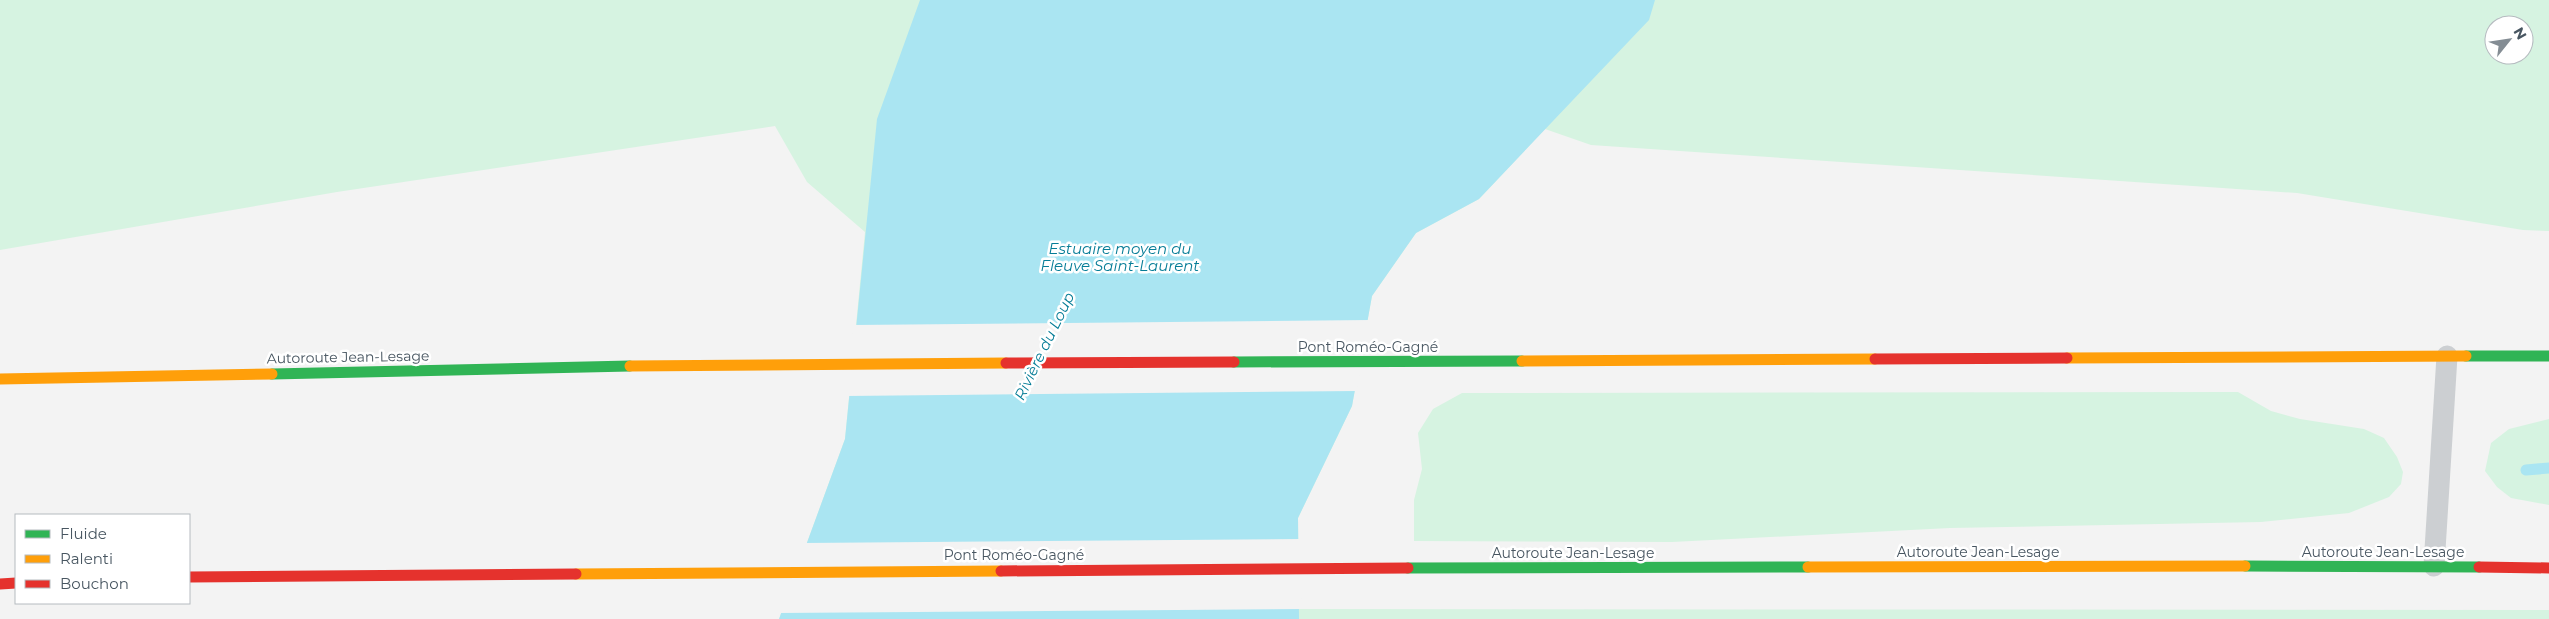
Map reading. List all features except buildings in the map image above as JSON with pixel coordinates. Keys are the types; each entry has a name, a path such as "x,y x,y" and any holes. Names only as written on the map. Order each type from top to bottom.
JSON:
{"highway":[{"path":"2447,356 2549,356"},
{"name":"Pont Roméo-Gagné","path":"697,364 2447,356"},
{"name":"Autoroute Jean-Lesage","path":"0,379 697,364"},
{"name":"Autoroute Jean-Lesage","path":"1408,568 2434,566 2549,568"},
{"name":"Pont Roméo-Gagné","path":"190,577 1408,568"},
{"path":"0,584 15,583"}],"lane":[{"path":"2434,566 2447,356"}],"green space":[{"path":"0,0 1123,0 779,619 845,439 865,232 807,182 775,126 337,192 0,250"},
{"path":"1278,0 2549,0 2549,231 2523,230 2297,193 1591,145 1545,129 1479,199 1416,233 1372,296 1352,406 1298,518 1299,609 2549,610 2549,619 1042,619"},
{"path":"2238,392 2271,411 2300,419 2364,429 2384,438 2397,457 2403,472 2401,484 2389,497 2349,513 2261,522 1950,528 1672,542 1414,541 1414,500 1422,469 1418,433 1433,409 1462,393"},
{"path":"2549,419 2549,505 2511,498 2497,487 2485,471 2491,443 2509,429"}],"water":[{"name":"Estuaire moyen du Fleuve Saint-Laurent","path":"920,0 1655,0 1649,20 1479,199 1416,233 1372,296 1352,406 1298,518 1299,619 779,619 845,439 877,119"}],"pier":[{"path":"1370,320 1357,391 846,396 853,325"},
{"path":"1301,539 1302,609 779,613 804,543"}],"waterway":[{"path":"2526,470 2549,468"}],"traffic: fast":[{"path":"2466,356 2549,356"},
{"path":"1234,362 1522,361"},
{"path":"272,374 630,366"},
{"path":"2245,566 2479,567"},
{"path":"1408,568 1808,567"}],"traffic: slow":[{"path":"2067,358 2466,356"},
{"path":"1522,361 1875,359"},
{"path":"630,366 1006,363"},
{"path":"0,379 272,374"},
{"path":"1808,567 2245,566"},
{"path":"576,574 1001,571"}],"traffic: jam":[{"path":"1875,359 2067,358"},
{"path":"1006,363 1234,362"},
{"path":"2479,567 2549,568"},
{"path":"1001,571 1408,568"},
{"path":"190,577 576,574"},
{"path":"0,584 15,583"}],"water label":[{"name":"Rivière du Loup","path":"1044,346"}]}
